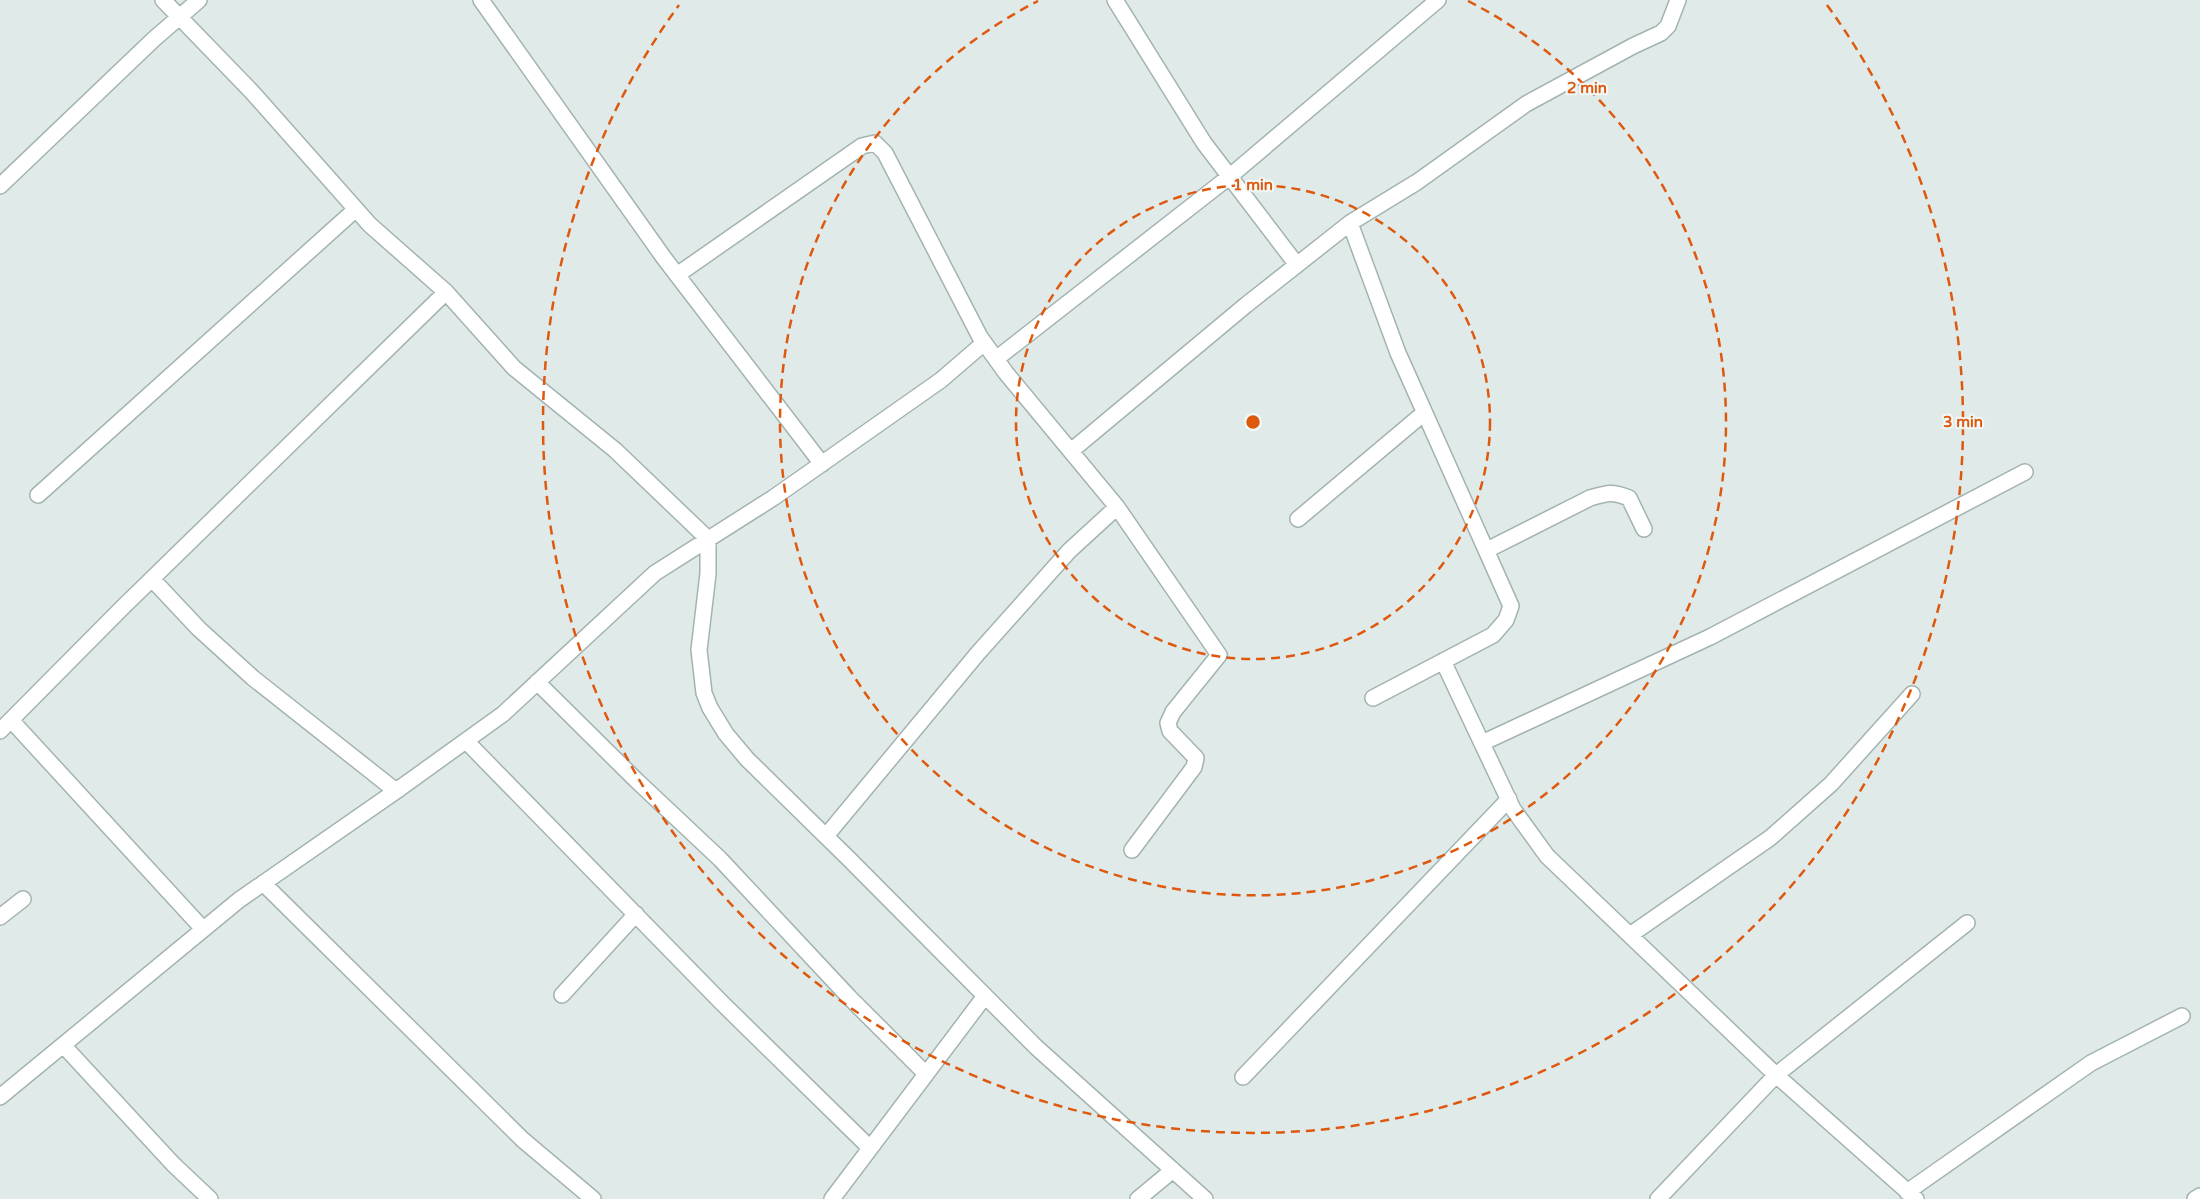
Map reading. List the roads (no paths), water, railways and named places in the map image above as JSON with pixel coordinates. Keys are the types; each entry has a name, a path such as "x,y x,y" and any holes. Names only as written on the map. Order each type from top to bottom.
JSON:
{"street":[{"path":"163,0 252,92 370,224 446,292 514,368 615,450 708,539 708,574 699,650 704,693 710,708 726,734 747,760 826,836 1048,1059 1205,1199"},
{"path":"0,186 154,39 198,0"},
{"path":"481,0 677,275 822,464"},
{"path":"1115,0 1181,108 1229,177 1296,265"},
{"path":"996,359 1229,177 1438,0"},
{"path":"1071,450 1296,265 1350,223 1417,182 1526,104 1632,46 1661,33 1668,26 1678,0"},
{"path":"677,275 862,146 875,143 885,153 984,343 1117,507 1219,655 1173,712 1168,723 1170,731 1196,758 1194,767 1132,850"},
{"path":"38,495 356,209"},
{"path":"1350,223 1398,353 1511,606 1509,614 1493,635 1373,698"},
{"path":"204,929 5,726 152,579 446,292"},
{"path":"0,1097 204,929 263,883 503,714 655,573 822,464 941,380 984,343"},
{"path":"1298,519 1424,413"},
{"path":"1482,744 1710,637 2025,472"},
{"path":"1486,550 1590,498 1615,492 1629,498 1644,529"},
{"path":"826,836 985,646 1069,551 1117,507"},
{"path":"152,579 199,629 253,678 396,791"},
{"path":"1443,661 1513,809 1547,856 1776,1075 1912,1195 2091,1063 2182,1016"},
{"path":"537,682 636,780 720,859 849,997 926,1074"},
{"path":"1630,935 1770,838 1831,784 1912,694"},
{"path":"466,741 728,1009 870,1148"},
{"path":"1244,1077 1509,799"},
{"path":"263,883 523,1140 593,1199"},
{"path":"0,917 23,899"},
{"path":"562,995 636,914"},
{"path":"1658,1199 1776,1075 1967,923"},
{"path":"832,1199 985,996"},
{"path":"63,1045 173,1164 210,1199"},
{"path":"1138,1199 1173,1170"},
{"path":"2196,1199 2200,1196"}]}
